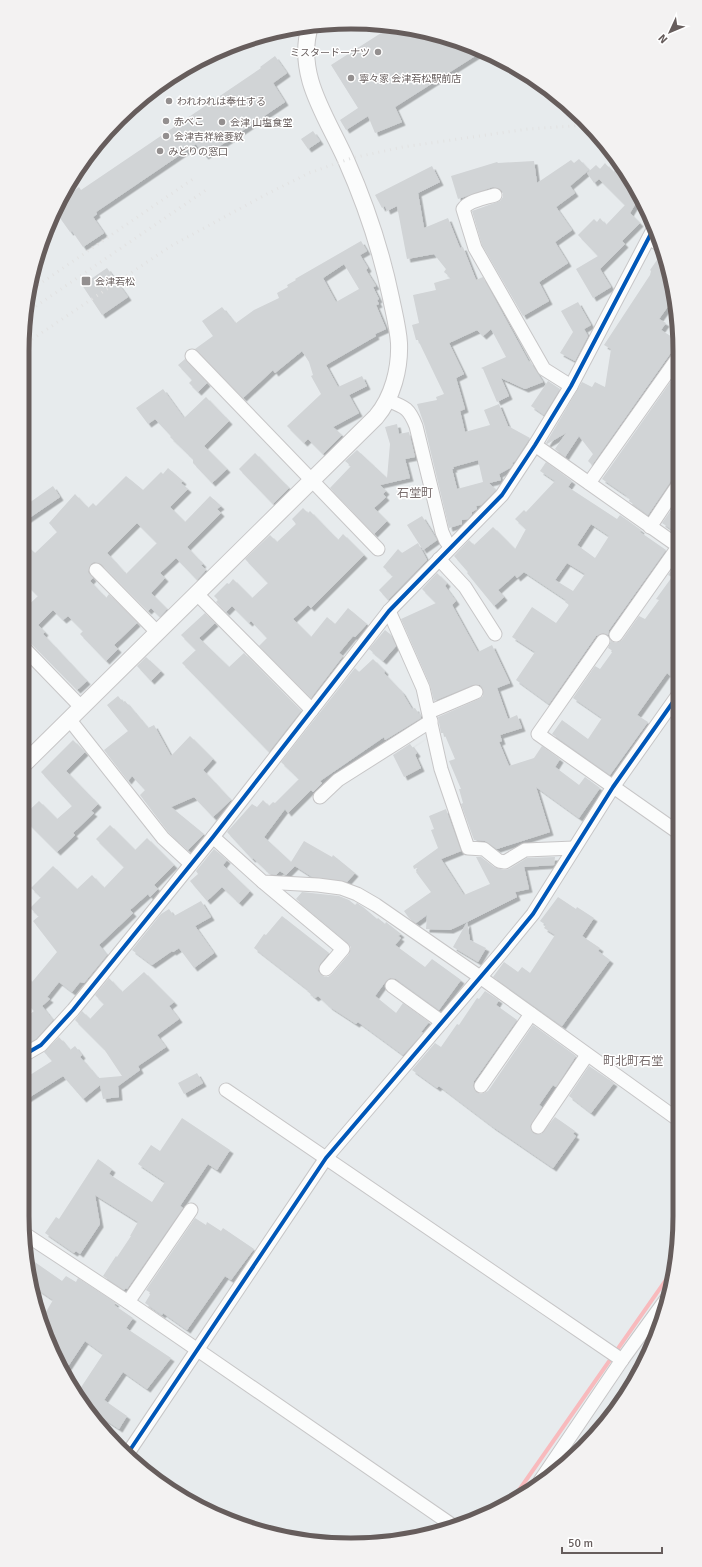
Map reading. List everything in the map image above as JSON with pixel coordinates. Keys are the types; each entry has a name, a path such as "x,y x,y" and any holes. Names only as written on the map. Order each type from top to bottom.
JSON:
{"street":[{"path":"29,759 376,417 387,400 397,370 399,344 387,278 370,220 346,159 324,117 310,80 306,46 309,32"},
{"path":"495,195 470,203 463,209 475,248 544,369 571,386"},
{"path":"29,1052 41,1045 73,1010 213,837 389,611 502,495 571,386 653,240"},
{"path":"192,356 378,549"},
{"path":"589,483 673,365"},
{"path":"387,400 405,407 412,415 442,532 446,541 451,547"},
{"path":"535,445 673,543"},
{"path":"650,527 673,492"},
{"path":"616,635 673,553"},
{"path":"439,559 465,587 495,634"},
{"path":"96,570 157,632"},
{"path":"196,593 312,710"},
{"path":"389,611 423,688 441,770 468,848 484,849 500,862 505,862 525,850 574,848"},
{"path":"603,640 538,734 673,829"},
{"path":"29,653 81,707"},
{"path":"320,797 338,780 430,716 476,692"},
{"path":"130,1450 326,1158 533,914 613,788 673,702"},
{"path":"69,719 163,838 191,864"},
{"path":"213,837 263,882 343,949 326,969"},
{"path":"263,882 318,885 341,888 357,894 376,905 480,977 673,1116"},
{"path":"392,986 442,1022"},
{"path":"481,1086 532,1014"},
{"path":"538,1127 587,1055"},
{"path":"226,1090 622,1360"},
{"path":"128,1302 191,1210"},
{"path":"31,1243 128,1302 449,1523"},
{"path":"545,1472 622,1360 659,1309"}],"building":[{"path":"384,31 414,35 434,40 455,46 477,55 395,107 402,122 375,133 368,116 346,130 340,120 358,108 331,65"},
{"path":"275,56 287,73 273,83 285,102 205,156 196,144 96,212 97,214 93,217 104,233 83,247 72,231 70,232 59,216 70,193 79,187 81,190 261,68 260,67"},
{"path":"313,131 320,141 308,149 301,139"},
{"path":"579,159 589,170 570,186 575,193 556,207 572,230 555,242 568,263 539,282 549,301 523,316 482,245 472,211 500,201 503,197 503,192 500,189 493,187 458,199 451,176 497,162 534,161 537,183 571,160 574,163"},
{"path":"605,163 613,172 616,169 619,172 636,202 630,213 640,223 622,241 625,244 600,269 611,287 593,298 576,269 598,256 578,235 594,219 597,222 600,218 606,225 625,205 599,179 594,183 587,173 596,165 600,169"},
{"path":"432,166 440,182 418,193 424,228 448,218 460,248 463,247 476,280 483,277 529,362 530,361 543,382 525,389 501,378 509,396 497,402 483,369 481,368 506,357 491,329 483,336 477,330 449,343 464,374 456,378 465,409 460,411 465,432 490,425 484,410 499,404 508,426 530,438 510,468 499,474 501,480 489,483 496,490 481,505 476,506 477,509 472,512 468,519 462,520 462,524 449,528 424,424 417,404 437,400 436,397 444,394 418,340 416,340 412,325 419,323 413,295 436,290 434,283 451,278 444,272 446,269 434,254 407,259 397,206 387,211 385,206 382,208 375,195","holes":["478,460 483,482 457,489 452,469 454,469 453,467"]},
{"path":"361,241 367,251 360,255 368,268 366,270 376,286 373,287 379,299 377,300 379,304 376,305 386,329 375,334 376,336 326,365 338,387 362,376 367,386 349,395 359,413 333,427 342,435 323,454 308,439 304,443 287,426 321,394 311,376 313,375 309,362 302,351 275,373 273,370 243,398 195,349 213,336 202,321 222,307 236,323 254,310 279,298 277,293 288,287 287,285 296,280 295,279","holes":["344,264 359,289 336,302 323,278"]},
{"path":"657,260 658,262 660,260 669,304 659,319 666,323 661,330 672,337 673,352 670,354 592,465 588,461 593,454 579,436 565,457 555,449 566,433 547,444 546,443 582,382 592,387 595,382 605,387 611,349 604,345 650,275 650,270"},
{"path":"107,268 128,297 102,315 82,285"},
{"path":"578,302 591,325 584,329 588,336 575,361 560,353 573,332 561,311"},
{"path":"185,359 207,383 198,392 189,383 192,380 178,365"},
{"path":"548,381 560,389 544,415 531,406"},
{"path":"671,381 673,382 673,480 648,515 629,501 630,499 626,497 627,496 602,479"},
{"path":"163,389 184,418 206,397 229,421 204,446 227,469 212,483 193,463 193,459 170,437 171,436 155,419 148,424 136,408"},
{"path":"397,424 399,434 409,432 415,457 405,459 410,478 380,485 386,491 383,494 386,497 374,508 387,521 374,534 330,488 351,466 345,461 357,450 387,478 390,444 385,427"},
{"path":"255,453 289,488 273,504 239,469"},
{"path":"546,462 572,481 568,487 617,519 620,515 641,530 640,532 666,550 609,630 608,635 603,633 596,636 549,704 516,680 535,652 512,637 532,607 556,623 569,605 565,602 566,600 524,572 517,578 515,575 498,590 504,597 494,606 454,556 469,540 474,545 493,527 515,549 526,529 515,519 524,510 526,512 555,481 540,471","holes":["591,524 609,536 595,558 577,545","567,563 585,574 573,591 555,580"]},
{"path":"168,468 183,481 181,483 188,489 170,507 185,522 210,496 221,506 217,509 221,513 187,547 203,564 201,565 206,570 197,580 176,558 160,573 165,578 151,593 167,609 160,617 151,608 148,611 101,564 94,562 91,564 88,572 93,578 90,581 106,598 109,594 137,623 114,645 118,649 106,661 80,634 83,631 68,616 63,620 53,610 38,625 45,632 43,634 87,681 77,690 29,641 29,604 38,596 29,587 29,548 35,553 57,532 49,523 75,494 88,508 93,503 96,506 126,476 143,490 161,472 163,474","holes":["137,523 157,543 126,574 107,553"]},
{"path":"53,486 60,497 29,518 29,503"},
{"path":"673,507 673,531 662,523"},
{"path":"303,508 308,513 310,511 338,540 343,534 364,555 311,608 308,605 293,619 311,637 327,617 335,624 348,608 367,624 355,637 353,636 339,653 343,656 311,698 259,646 267,638 251,621 249,623 232,606 226,612 216,602 218,600 214,596 233,579 252,598 268,583 245,559 270,535 277,542 296,524 292,519"},
{"path":"422,516 437,540 423,550 407,525"},
{"path":"418,543 427,560 388,600 379,590 393,576 383,567 398,549 402,553"},
{"path":"673,568 673,678 667,673 637,715 648,722 610,775 552,734 562,720 588,739 602,718 573,698 595,666 600,669 613,651 608,648 611,641 616,643 622,640 639,616 645,619 659,600 656,599 672,577 668,575"},
{"path":"437,573 447,583 445,586 456,601 452,605 478,652 492,645 510,683 497,688 508,719 517,715 522,728 500,735 502,741 499,742 509,766 534,758 542,746 560,759 555,767 579,785 585,777 600,788 579,818 536,787 550,832 497,849 485,841 474,840 461,804 463,803 459,789 461,789 449,761 455,759 444,733 441,733 438,717 479,699 483,696 483,689 480,685 473,685 434,701 430,685 401,619 436,603 422,589"},
{"path":"205,613 215,623 199,638 229,667 244,653 301,711 269,752 182,663 196,650 181,635"},
{"path":"385,630 391,635 396,646 383,661 369,649"},
{"path":"146,657 161,671 151,681 137,666"},
{"path":"373,659 402,692 412,709 415,708 419,714 420,713 421,718 385,740 384,737 320,781 322,783 313,792 311,790 288,813 285,809 264,837 291,862 304,841 332,857 333,855 355,873 347,882 312,877 295,866 286,875 280,871 276,875 270,874 253,858 252,859 227,832 252,804 257,807 263,800 269,806 273,802 275,803 299,779 281,762 355,668 359,672"},
{"path":"118,696 123,702 125,701 148,728 154,725 171,756 190,736 213,759 203,770 231,800 213,817 194,797 171,807 204,834 188,850 169,833 140,795 145,790 132,776 128,781 104,750 128,731 107,705"},
{"path":"425,734 410,744 417,753 415,755 421,768 404,777 393,755"},
{"path":"73,740 85,752 66,771 98,804 91,811 94,813 73,833 75,835 57,852 29,824 29,810 39,801 57,819 72,806 41,772"},
{"path":"446,809 461,851 441,859 464,895 490,884 476,857 481,857 494,867 504,870 509,869 527,858 555,857 554,865 524,867 529,889 515,892 517,897 467,922 450,930 426,929 427,915 416,923 409,918 404,911 431,892 416,872 418,870 417,868 414,869 413,866 438,848 431,830 434,829 429,816"},
{"path":"110,825 135,850 147,838 174,865 154,885 158,889 150,897 148,894 130,910 133,913 99,945 107,955 84,983 80,982 72,992 59,982 47,997 50,999 42,1006 53,1020 36,1039 29,1043 29,1015 34,1011 29,1006 29,979 32,982 57,952 33,921 39,916 30,908 41,897 31,888 53,866 77,889 92,875 104,888 124,867 96,839"},
{"path":"214,849 227,860 223,865 250,891 239,903 222,887 207,901 190,881 198,874 196,871"},
{"path":"302,892 339,896 349,900 355,905 357,903 377,919 378,918 385,924 386,922 401,934 398,936 401,938 395,945 425,967 432,959 461,980 439,1010 396,979 390,978 386,981 375,996 396,1013 403,1003 429,1022 421,1032 423,1033 403,1055 358,1022 356,1024 330,1007 318,996 315,998 307,991 308,990 254,948 264,934 266,935 282,916 329,953 320,964 318,971 324,977 328,977 332,974 349,954 351,947 296,899"},
{"path":"558,897 576,909 577,907 594,918 582,936 600,948 598,951 610,960 562,1026 493,977 504,962 518,972 522,967 530,973 555,935 544,928 546,925 540,921"},
{"path":"201,901 211,917 195,926 214,953 194,968 179,948 152,965 132,950 161,914 169,909 174,916"},
{"path":"467,922 470,940 486,948 478,962 453,947"},
{"path":"144,972 174,1002 169,1006 179,1019 157,1035 166,1047 138,1066 140,1070 118,1086 119,1097 103,1099 100,1085 83,1099 63,1076 29,1098 29,1073 30,1075 52,1061 44,1052 59,1037 70,1050 75,1046 82,1055 80,1057 99,1079 122,1076 104,1049 75,1020 82,1011 90,1019 104,1004 95,995 109,978 122,992"},
{"path":"485,991 499,1000 496,1005 517,1020 474,1081 473,1086 476,1092 481,1094 488,1091 533,1025 576,1056 556,1087 553,1085 539,1105 542,1107 530,1126 533,1133 541,1134 555,1117 575,1131 573,1134 576,1136 553,1168 493,1127 439,1086 437,1088 412,1070 435,1043 441,1047 457,1024 459,1025 477,998 479,999"},
{"path":"589,1066 614,1083 591,1113 569,1096"},
{"path":"197,1073 203,1083 184,1094 178,1083"},
{"path":"182,1118 230,1150 217,1170 208,1164 180,1206 183,1208 127,1289 126,1288 124,1290 103,1276 131,1236 138,1222 95,1195 100,1224 80,1254 76,1251 74,1253 45,1233 56,1217 59,1219 98,1159 112,1169 109,1174 152,1202 165,1182 138,1164 151,1145 160,1151"},
{"path":"195,1218 206,1225 207,1222 221,1231 223,1228 254,1249 231,1280 225,1276 187,1330 163,1313 162,1315 145,1303 151,1293 146,1290"},
{"path":"32,1260 62,1281 66,1276 76,1282 78,1278 116,1303 114,1305 133,1318 126,1328 171,1358 147,1389 123,1372 104,1400 127,1416 119,1429 99,1416 80,1389 103,1354 85,1341 67,1368 44,1315 53,1300 38,1289"}],"waterway":[{"path":"518,1491 667,1278"}],"railway":[{"path":"29,341 171,246 309,173 352,158 403,147 528,129 581,125"},
{"path":"35,287 196,177"},
{"path":"32,309 206,190"}],"cycle path":[{"path":"29,1052 41,1045 73,1010 213,837 389,611 502,495 571,386 651,234"},
{"path":"130,1450 326,1158 533,914 613,787 673,702"}],"place":[{"name":"ミスタードーナツ","path":"378,52"},
{"name":"寧々家 会津若松駅前店","path":"351,78"},
{"name":"われわれは奉仕する","path":"169,101"},
{"name":"赤べこ","path":"166,121"},
{"name":"会津 山塩食堂","path":"222,122"},
{"name":"会津吉祥絵菱紋","path":"166,136"},
{"name":"みどりの窓口","path":"160,151"},
{"name":"会津若松","path":"86,281"}],"district":[{"name":"石堂町","path":"415,493"},
{"name":"町北町石堂","path":"633,1061"}]}
